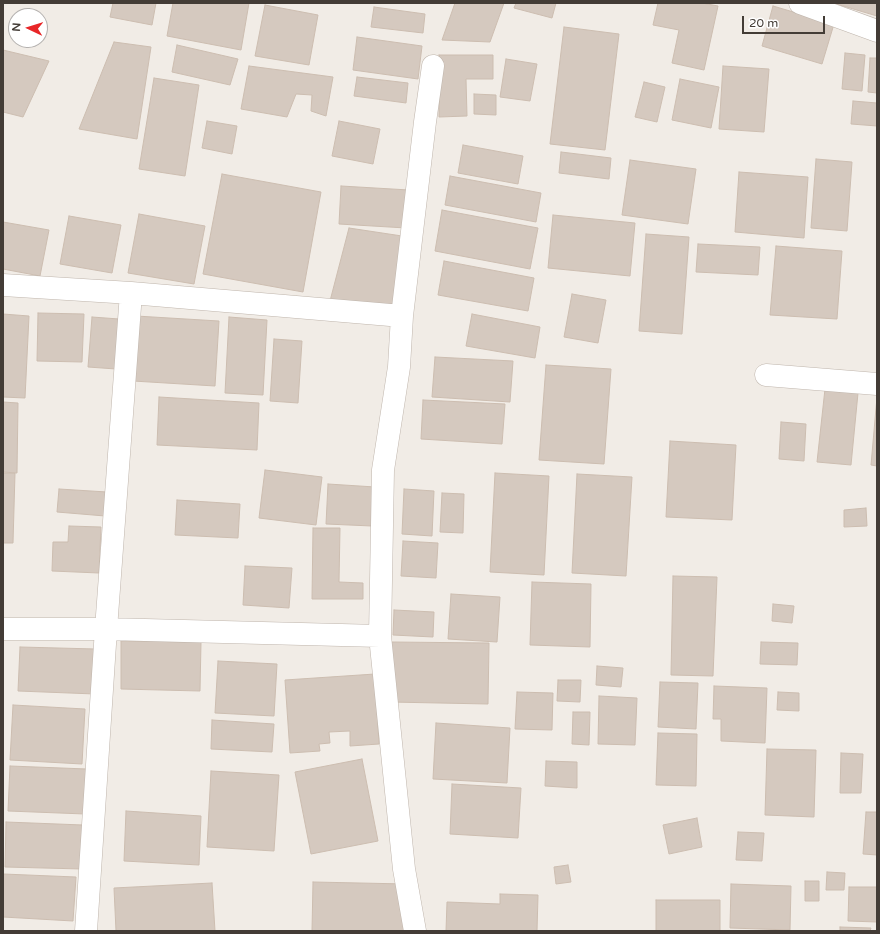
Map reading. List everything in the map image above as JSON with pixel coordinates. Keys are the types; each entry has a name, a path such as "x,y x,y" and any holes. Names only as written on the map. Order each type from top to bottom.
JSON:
{"street":[{"path":"800,3 877,31"},
{"path":"416,931 404,869 380,636 383,470 399,367 402,316 433,66"},
{"path":"3,285 131,293 402,316"},
{"path":"86,931 106,629 131,293"},
{"path":"766,375 877,384"},
{"path":"3,629 106,629 380,636"}],"building":[{"path":"113,3 156,3 152,25 110,17"},
{"path":"173,3 249,3 241,50 167,36"},
{"path":"455,3 504,3 490,42 442,40"},
{"path":"516,3 556,3 552,18 514,8"},
{"path":"658,3 702,3 718,6 704,70 672,63 679,30 653,25"},
{"path":"833,3 877,3 877,16"},
{"path":"265,5 318,15 309,65 255,56"},
{"path":"773,6 834,24 822,64 762,46"},
{"path":"374,7 425,14 423,33 371,27"},
{"path":"564,27 619,34 605,150 550,144"},
{"path":"357,37 422,46 418,79 353,70"},
{"path":"114,42 151,47 137,139 79,129"},
{"path":"177,45 238,59 230,85 172,72"},
{"path":"3,50 49,61 23,117 3,112"},
{"path":"845,53 865,55 862,91 842,89"},
{"path":"439,55 493,55 493,79 466,79 467,116 439,117"},
{"path":"870,58 877,58 877,93 868,92"},
{"path":"506,59 537,64 530,101 500,97"},
{"path":"249,66 333,77 326,116 311,111 312,95 296,94 287,117 241,109"},
{"path":"723,66 769,69 764,132 719,129"},
{"path":"357,77 408,83 406,103 354,96"},
{"path":"154,78 199,85 185,176 139,169"},
{"path":"680,79 719,87 711,128 672,120"},
{"path":"644,82 665,87 657,122 635,117"},
{"path":"474,94 496,95 496,115 474,114"},
{"path":"853,101 877,103 877,126 851,124"},
{"path":"207,121 237,126 232,154 202,148"},
{"path":"339,121 380,129 373,164 332,156"},
{"path":"463,145 523,156 518,184 458,173"},
{"path":"561,152 611,158 609,179 559,173"},
{"path":"816,159 852,162 847,231 811,228"},
{"path":"630,160 696,169 688,224 622,215"},
{"path":"739,172 808,177 804,238 735,232"},
{"path":"222,174 321,192 303,292 203,274"},
{"path":"450,176 541,193 536,222 445,205"},
{"path":"341,186 409,190 406,228 339,224"},
{"path":"442,210 538,228 530,269 435,251"},
{"path":"139,214 205,226 194,284 128,273"},
{"path":"553,215 635,223 630,276 548,268"},
{"path":"69,216 121,225 112,273 60,264"},
{"path":"3,222 49,230 40,276 3,269"},
{"path":"349,228 402,236 395,308 330,301"},
{"path":"646,234 689,237 682,334 639,331"},
{"path":"698,244 760,247 758,275 696,272"},
{"path":"776,246 842,251 837,319 770,315"},
{"path":"444,261 534,278 528,311 438,295"},
{"path":"572,294 606,300 598,343 564,337"},
{"path":"38,313 84,314 82,362 37,361"},
{"path":"3,314 29,316 25,398 3,397"},
{"path":"472,314 540,327 535,358 466,346"},
{"path":"136,316 219,321 215,386 133,381"},
{"path":"92,317 119,319 116,369 88,367"},
{"path":"229,317 267,320 263,395 225,393"},
{"path":"274,339 302,341 298,403 270,401"},
{"path":"435,357 513,361 510,402 432,397"},
{"path":"546,365 611,369 604,464 539,460"},
{"path":"825,389 858,393 851,465 817,462"},
{"path":"159,397 259,403 257,450 157,445"},
{"path":"877,397 877,466 871,465"},
{"path":"423,400 505,404 502,444 421,439"},
{"path":"3,402 18,403 17,473 3,472"},
{"path":"781,422 806,424 804,461 779,459"},
{"path":"670,441 736,445 732,520 666,517"},
{"path":"265,470 322,477 316,525 259,518"},
{"path":"3,473 15,473 13,543 3,543"},
{"path":"495,473 549,476 544,575 490,572"},
{"path":"577,474 632,477 626,576 572,573"},
{"path":"328,484 375,487 372,526 326,524"},
{"path":"59,489 107,492 105,516 57,512"},
{"path":"404,489 434,491 432,536 402,534"},
{"path":"442,493 464,494 463,533 440,532"},
{"path":"177,500 240,504 238,538 175,535"},
{"path":"866,508 867,526 844,527 844,510"},
{"path":"69,526 101,527 99,573 52,571 53,542 68,542"},
{"path":"313,528 340,528 339,582 363,583 363,599 312,599"},
{"path":"403,541 438,543 436,578 401,576"},
{"path":"245,566 292,568 289,608 243,605"},
{"path":"673,576 717,577 713,676 671,675"},
{"path":"532,582 591,584 590,647 530,645"},
{"path":"451,594 500,597 497,642 448,639"},
{"path":"773,604 794,606 792,623 772,621"},
{"path":"394,610 434,612 433,637 393,635"},
{"path":"121,641 201,642 200,691 121,689"},
{"path":"391,642 489,643 488,704 390,702"},
{"path":"761,642 798,643 797,665 760,664"},
{"path":"20,647 96,649 95,694 18,691"},
{"path":"218,661 277,664 274,716 215,713"},
{"path":"597,666 623,668 621,687 596,685"},
{"path":"375,674 379,744 350,746 350,731 329,732 330,743 319,744 320,751 290,753 285,680"},
{"path":"558,680 581,680 580,702 557,701"},
{"path":"660,682 698,683 696,729 658,727"},
{"path":"714,686 767,688 765,743 721,741 721,719 713,719"},
{"path":"517,692 553,693 552,730 515,729"},
{"path":"778,692 799,693 799,711 777,710"},
{"path":"599,696 637,698 635,745 598,744"},
{"path":"13,705 85,709 82,764 10,760"},
{"path":"573,712 590,712 589,745 572,744"},
{"path":"212,720 274,724 272,752 211,749"},
{"path":"436,723 510,728 507,783 433,779"},
{"path":"658,733 697,734 696,786 656,785"},
{"path":"767,749 816,750 814,817 765,815"},
{"path":"841,753 863,754 861,793 840,793"},
{"path":"362,759 378,841 311,854 295,772"},
{"path":"546,761 577,762 577,788 545,786"},
{"path":"10,766 87,769 85,814 8,811"},
{"path":"211,771 279,775 274,851 207,847"},
{"path":"452,784 521,788 518,838 450,834"},
{"path":"126,811 201,816 199,865 124,861"},
{"path":"866,812 877,812 877,855 863,854"},
{"path":"697,818 702,847 669,854 663,825"},
{"path":"6,822 83,825 82,869 5,867"},
{"path":"738,832 764,833 762,861 736,860"},
{"path":"568,865 571,882 556,884 554,867"},
{"path":"827,872 845,873 844,890 826,890"},
{"path":"3,874 76,877 73,921 3,917"},
{"path":"805,881 819,881 819,901 805,901"},
{"path":"313,882 406,884 404,931 312,931"},
{"path":"212,883 215,931 116,931 114,888"},
{"path":"731,884 791,886 790,930 730,928"},
{"path":"849,887 877,887 877,922 848,921"},
{"path":"500,894 538,895 537,931 446,931 447,902 500,904"},
{"path":"656,900 720,900 720,931 656,931"},
{"path":"840,927 871,928 870,931 840,931"}]}
